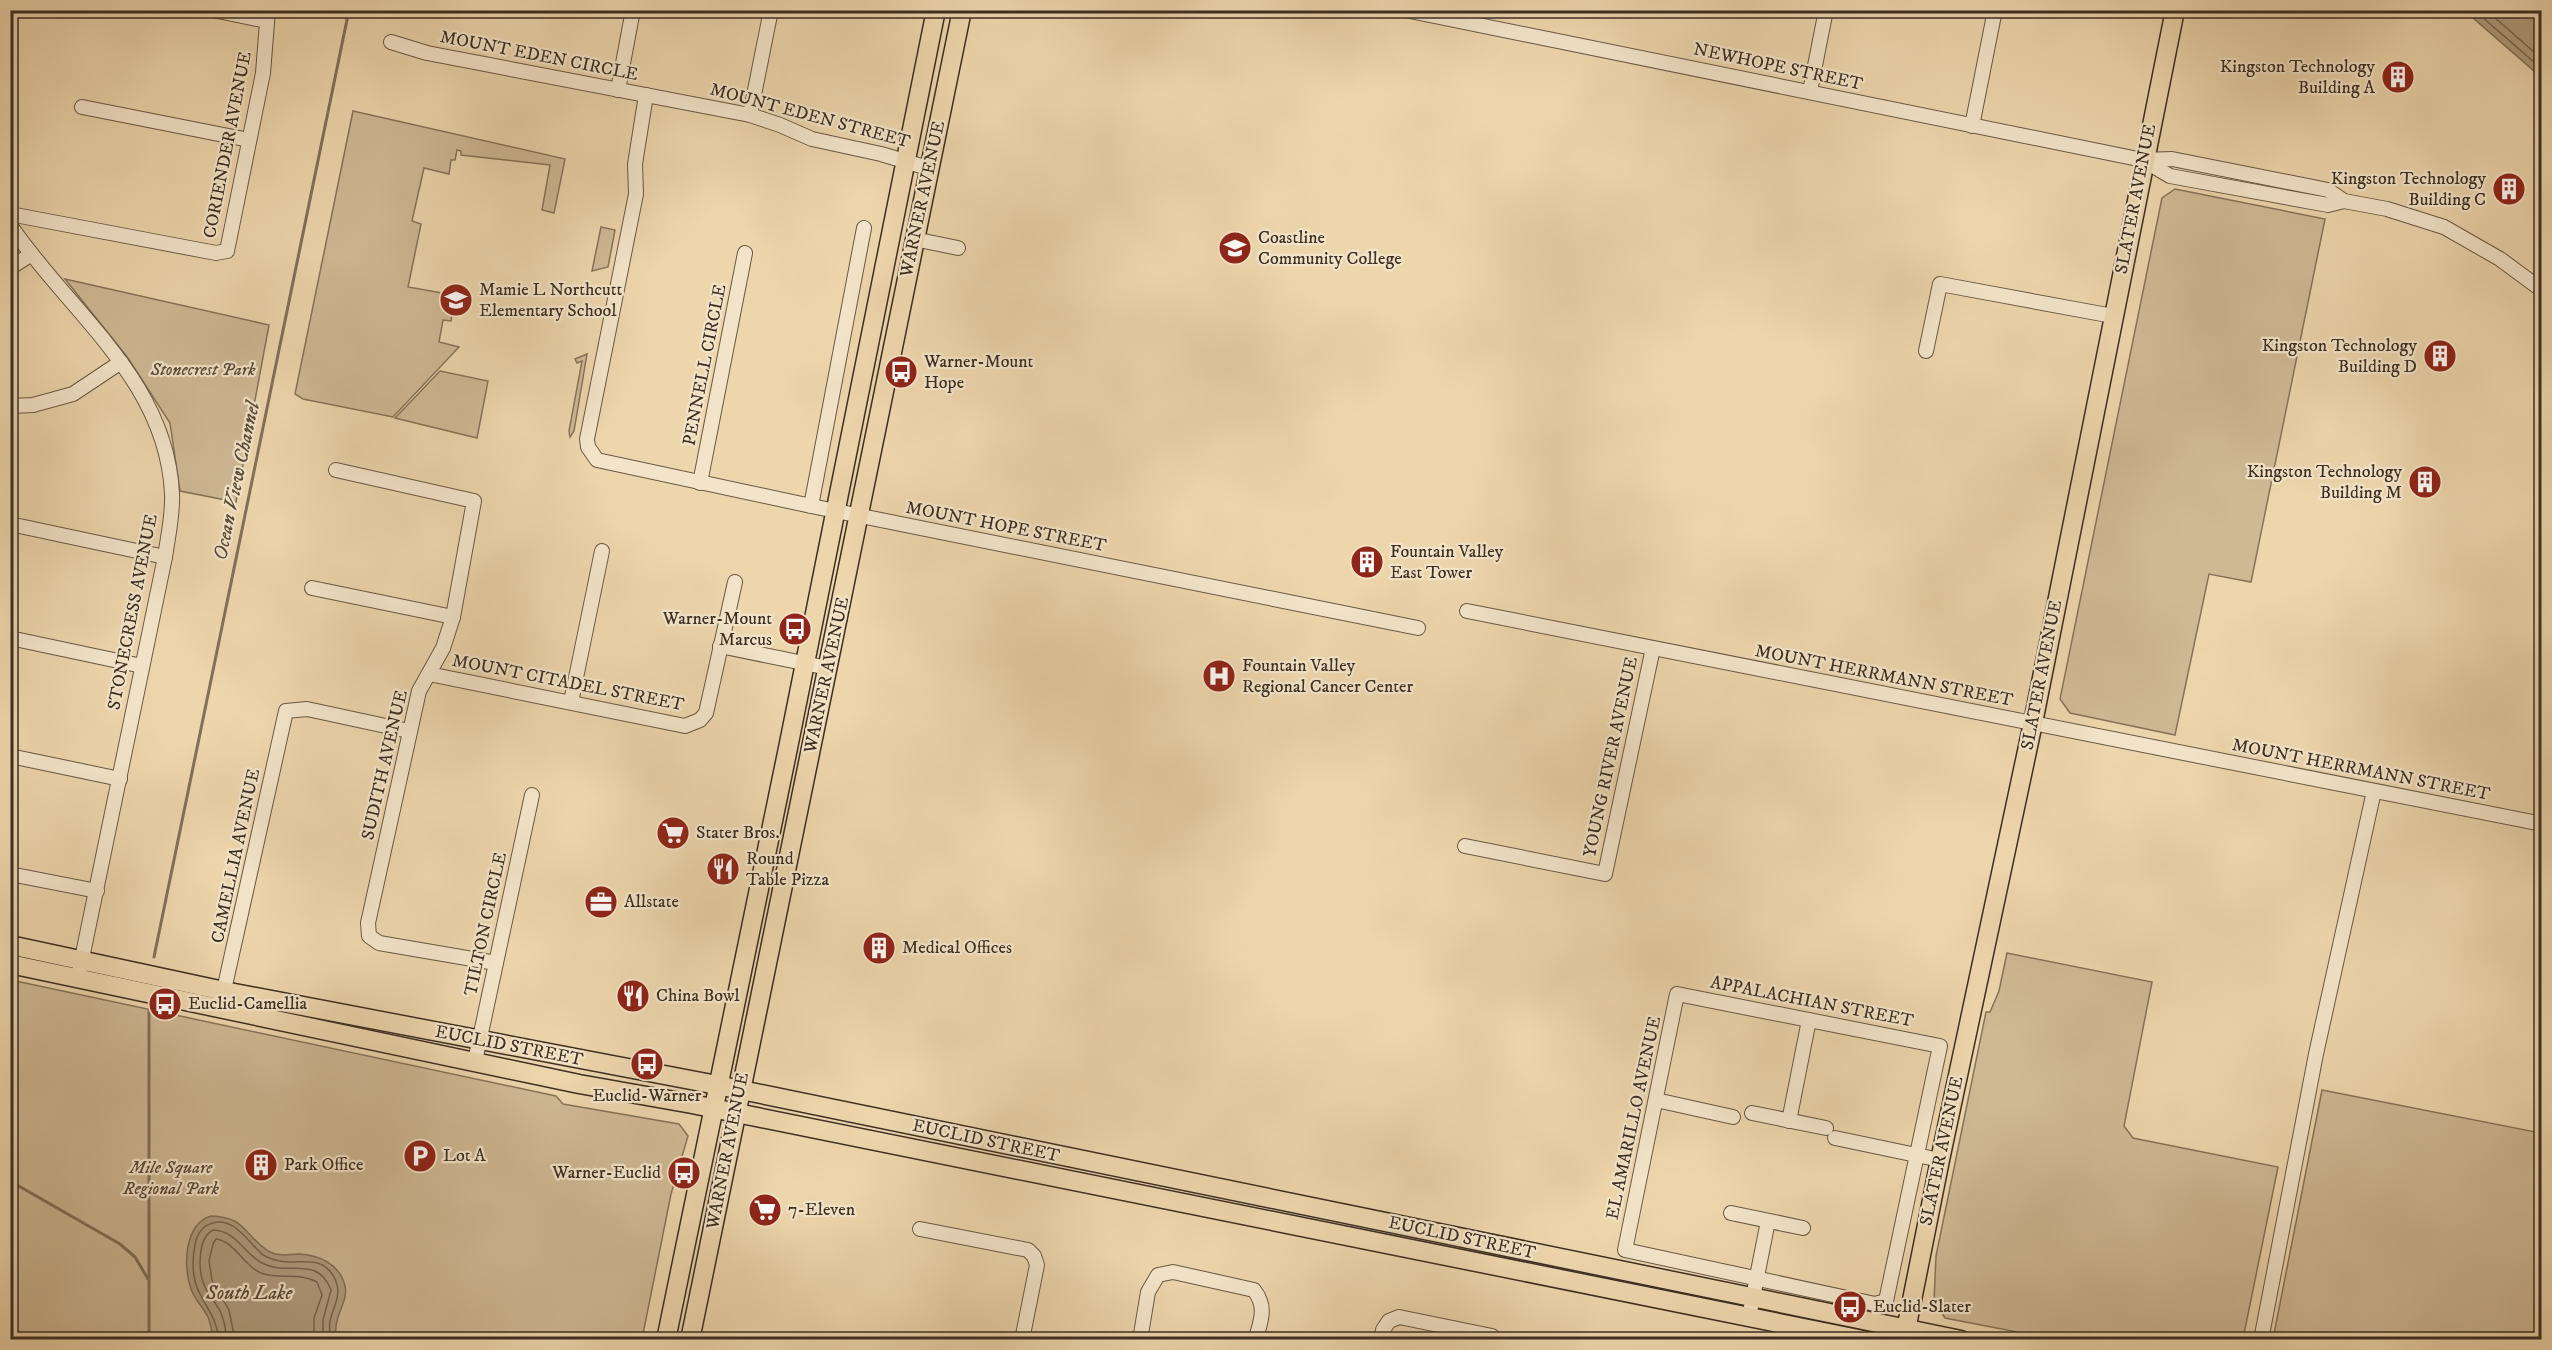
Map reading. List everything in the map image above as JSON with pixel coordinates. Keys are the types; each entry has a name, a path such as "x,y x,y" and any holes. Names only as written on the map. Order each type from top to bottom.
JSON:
{"main road":[{"name":"WARNER AVENUE","path":"666,1340 936,10"},
{"name":"WARNER AVENUE","path":"690,1340 962,10"},
{"name":"SLATER AVENUE","path":"1905,1334 2032,723 2143,160 2175,10"},
{"path":"788,748 793,766 788,799 790,807 798,815"},
{"name":"EUCLID STREET","path":"10,945 224,991 717,1085 1598,1265 1753,1297 1905,1334 1960,1340"},
{"name":"EUCLID STREET","path":"10,964 579,1084 736,1113 1863,1340"}],"street":[{"path":"213,10 268,16"},
{"path":"618,90 633,10"},
{"path":"750,115 771,10"},
{"name":"NEWHOPE STREET","path":"1405,10 2143,160 2172,159 2328,190 2344,201 2387,209 2444,227 2500,259 2541,290"},
{"path":"1810,91 1826,10"},
{"path":"1972,126 1995,10"},
{"name":"CORIENDER AVENUE","path":"10,214 216,253 227,251 263,73 268,16"},
{"name":"MOUNT EDEN CIRCLE","path":"391,42 427,53 646,95"},
{"name":"MOUNT EDEN STREET","path":"646,95 750,115 812,139 904,160 928,168"},
{"name":"MOUNT HOPE STREET","path":"646,95 635,164 636,194 587,439 591,453 603,463 1418,628"},
{"path":"81,107 249,140"},
{"name":"STONECRESS AVENUE","path":"10,225 30,255 136,382 161,436 172,494 165,557 77,979"},
{"path":"811,506 864,228"},
{"path":"914,239 958,248"},
{"name":"PENNELL CIRCLE","path":"700,483 745,253"},
{"path":"10,268 30,255"},
{"path":"1926,351 1941,284 2113,316"},
{"path":"10,406 41,403 73,394 121,362"},
{"name":"SUDITH AVENUE","path":"336,470 474,501 453,617 443,648 419,691 368,923 369,936 379,943 496,963"},
{"path":"10,524 165,557"},
{"path":"571,702 602,551"},
{"path":"735,582 720,646 828,668"},
{"path":"312,588 453,617"},
{"name":"MOUNT HERRMANN STREET","path":"1467,611 2541,824"},
{"path":"10,638 142,666"},
{"name":"MOUNT CITADEL STREET","path":"429,674 685,726 700,720 706,712 720,646"},
{"name":"YOUNG RIVER AVENUE","path":"1465,846 1605,874 1653,648"},
{"name":"CAMELLIA AVENUE","path":"220,1009 286,711 307,709 409,731"},
{"path":"10,756 120,779"},
{"path":"2261,1340 2316,1054 2374,791"},
{"name":"TILTON CIRCLE","path":"475,1061 532,795"},
{"path":"10,874 97,891"},
{"name":"APPALACHIAN STREET","path":"1677,994 1940,1046 1917,1155"},
{"name":"EL AMARILLO AVENUE","path":"1677,994 1625,1250 1757,1279"},
{"path":"1789,1121 1809,1020"},
{"path":"1656,1100 1732,1117"},
{"path":"1752,1113 1940,1160"},
{"path":"1757,1279 1875,1304 1886,1301 1917,1155"},
{"path":"1731,1213 1803,1228"},
{"path":"1749,1317 1768,1221"},
{"path":"920,1229 1028,1250 1034,1256 1037,1265 1022,1340"},
{"path":"1593,1285 1598,1265"},
{"path":"1140,1340 1148,1292 1158,1275 1173,1272 1254,1290 1263,1304 1263,1313 1256,1338"},
{"path":"1382,1340 1383,1330 1389,1321 1399,1317 1492,1336 1496,1340"}],"green space":[{"path":"353,111 565,159 554,213 542,210 550,165 461,155 461,151 457,150 455,160 451,160 449,174 424,168 412,221 421,224 408,287 442,293 448,299 469,302 467,312 453,309 451,321 443,320 439,342 459,347 393,417 303,399 295,394"},
{"path":"2175,189 2325,219 2251,582 2209,574 2175,735 2070,713 2060,699 2162,198"},
{"path":"601,227 615,230 608,267 592,271"},
{"name":"Stonecrest Park","path":"65,279 269,325 236,502 180,491 170,423 128,358"},
{"path":"587,354 574,431 570,437 569,431 582,361 577,363 575,359"},
{"path":"440,371 488,381 477,438 395,418"},
{"path":"2007,953 2152,982 2124,1126 2133,1138 2278,1167 2243,1339 2053,1339 1945,1318 1934,1301 1936,1256 1986,1012 1990,1012 1999,991"},
{"name":"Mile Square Regional Park","path":"11,980 556,1096 563,1104 679,1124 688,1136 671,1194 642,1339 11,1340"},
{"path":"2322,1090 2541,1133 2541,1339 2273,1339"}],"water":[{"path":"2465,11 2541,11 2541,77"},
{"name":"South Lake","path":"211,1216 223,1217 238,1223 260,1245 272,1253 314,1256 334,1266 346,1290 336,1323 336,1339 213,1339 208,1317 191,1289 187,1269 188,1247 195,1228"}],"waterway":[{"name":"Ocean View Channel","path":"154,957 349,10"},
{"name":"Ocean View Channel","path":"149,1011 149,1340"},
{"path":"10,1181 120,1244 135,1257 148,1279"}],"place":[{"name":"Kingston Technology Building A","path":"2398,77"},
{"name":"Kingston Technology Building C","path":"2509,189"},
{"name":"Coastline Community College","path":"1235,248"},
{"name":"Mamie L Northcutt Elementary School","path":"456,300"},
{"name":"Kingston Technology Building D","path":"2440,356"},
{"name":"Warner-Mount Hope","path":"901,372"},
{"name":"Kingston Technology Building M","path":"2425,482"},
{"name":"Fountain Valley East Tower","path":"1367,562"},
{"name":"Warner-Mount Marcus","path":"795,629"},
{"name":"Fountain Valley Regional Cancer Center","path":"1219,676"},
{"name":"Stater Bros.","path":"673,833"},
{"name":"Round Table Pizza","path":"723,869"},
{"name":"Allstate","path":"601,902"},
{"name":"Medical Offices","path":"879,948"},
{"name":"China Bowl","path":"633,996"},
{"name":"Euclid-Camellia","path":"165,1004"},
{"name":"Euclid-Warner","path":"647,1064"},
{"name":"Lot A","path":"420,1156"},
{"name":"Park Office","path":"261,1165"},
{"name":"Warner-Euclid","path":"684,1173"},
{"name":"7-Eleven","path":"765,1210"},
{"name":"Euclid-Slater","path":"1850,1307"}]}
